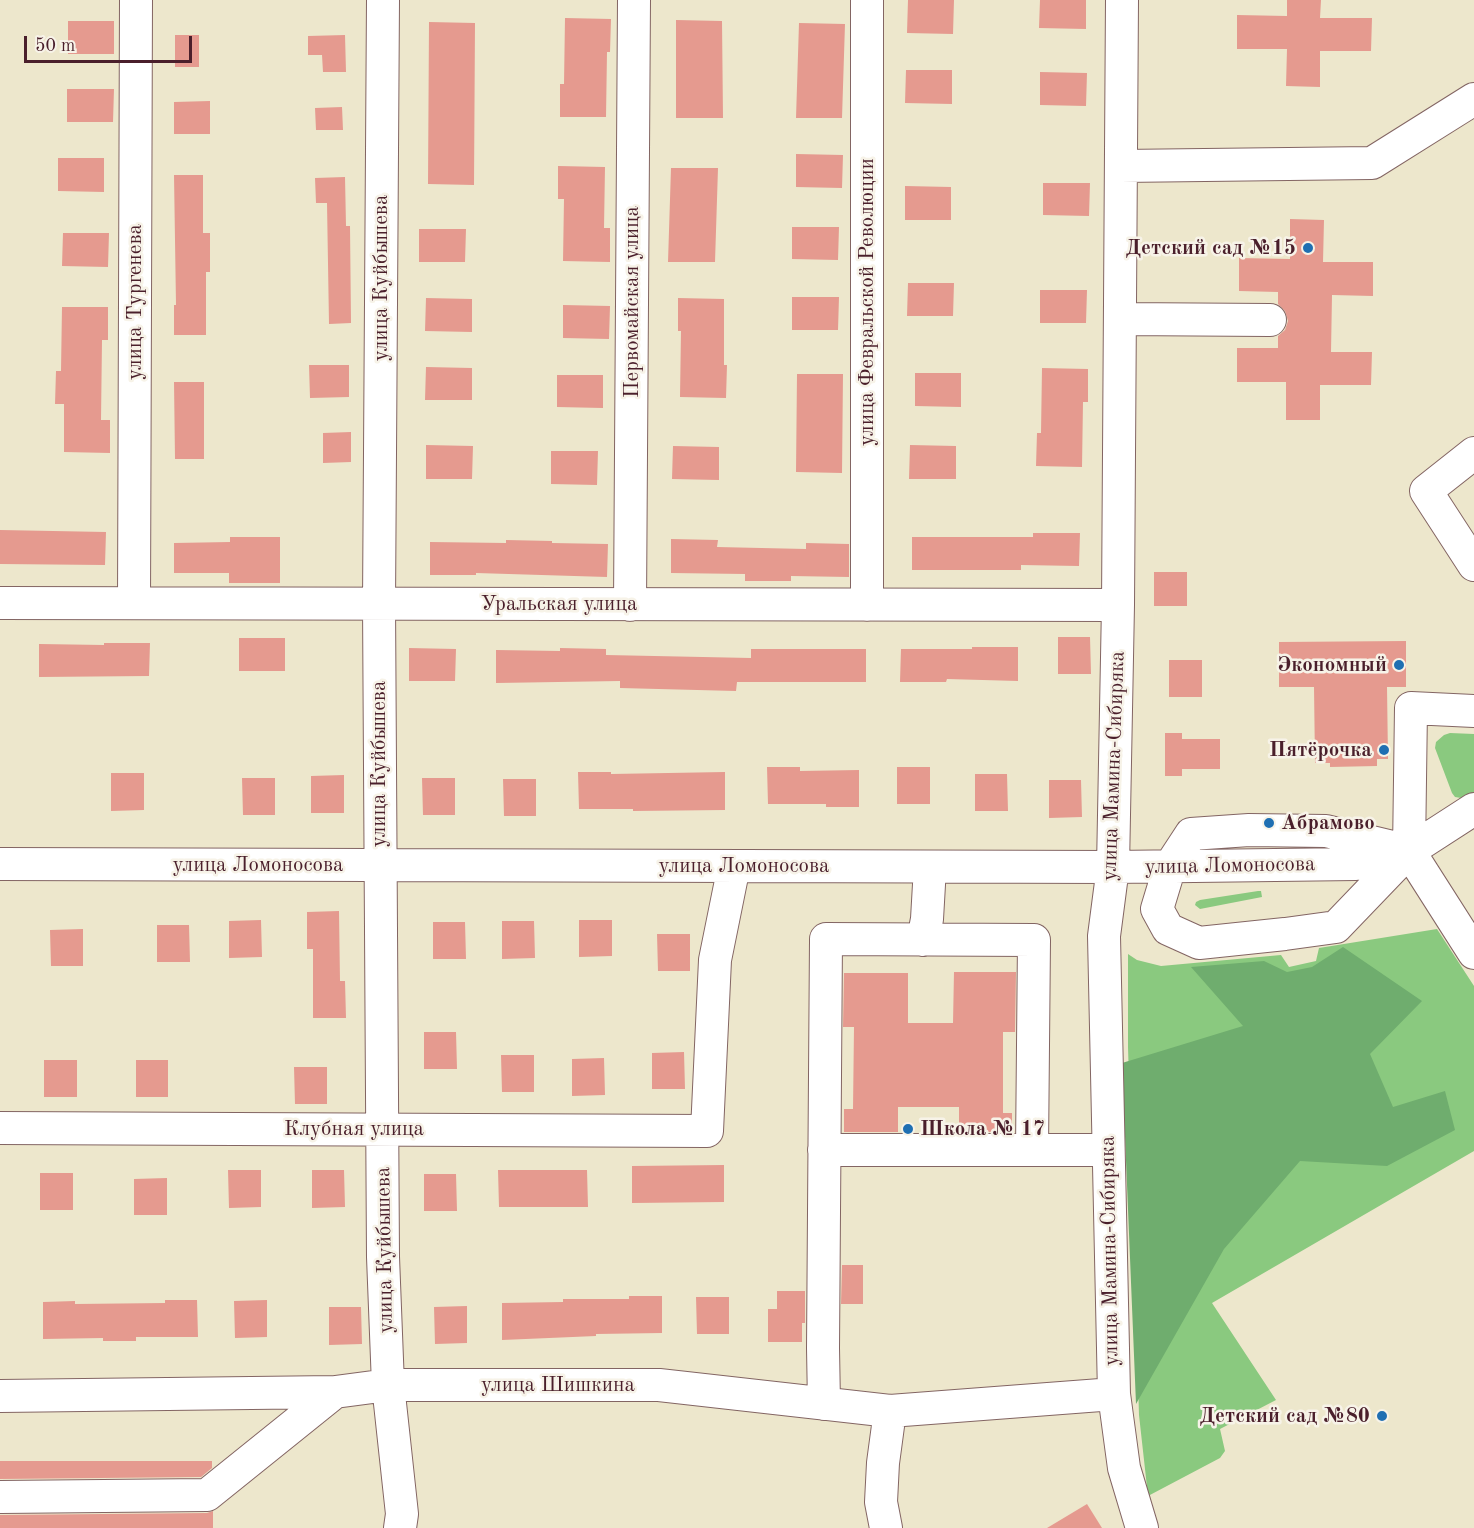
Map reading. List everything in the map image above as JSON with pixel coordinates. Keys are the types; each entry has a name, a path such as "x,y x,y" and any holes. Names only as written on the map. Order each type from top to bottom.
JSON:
{"street":[{"name":"улица Тургенева","path":"134,603 136,0"},
{"name":"улица Куйбышева","path":"383,0 379,603 380,865 383,1257 393,1523"},
{"name":"Первомайская улица","path":"630,605 634,0"},
{"name":"улица Февральской Революции","path":"867,0 867,604"},
{"name":"улица Мамина-Сибиряка","path":"1122,0 1118,605 1113,867 1104,936 1114,1394 1124,1468 1142,1528"},
{"path":"1121,166 1372,163 1474,99"},
{"path":"1120,319 1270,320"},
{"path":"1474,453 1426,491 1474,565"},
{"name":"Уральская улица","path":"0,603 1118,605"},
{"path":"1474,711 1411,708 1409,850 1474,954"},
{"name":"улица Ломоносова","path":"0,864 930,867 1356,864 1409,850 1474,809"},
{"path":"1249,830 1326,831 1409,850 1336,927 1199,943 1168,929 1157,909 1170,866 1191,834 1249,830"},
{"name":"Клубная улица","path":"0,1128 707,1131 715,960 734,866"},
{"path":"923,940 927,919 930,867"},
{"path":"824,1404 826,939 1034,940 1032,1150"},
{"path":"824,1150 1108,1150"},
{"name":"улица Шишкина","path":"0,1396 335,1392 388,1385 659,1385 890,1412 1114,1394"},
{"path":"0,1497 207,1495 335,1392"},
{"path":"886,1528 881,1502 883,1463 890,1412"}],"green space":[{"path":"1450,733 1474,734 1474,794 1470,797 1455,797 1452,793 1435,748 1436,742"},
{"path":"1261,891 1262,897 1200,909 1195,905 1200,900"},
{"path":"1437,929 1474,986 1474,1151 1212,1303 1276,1400 1220,1429 1225,1451 1220,1458 1148,1496 1139,1415 1128,1047 1128,954 1137,960 1161,966 1281,955 1289,967 1316,961 1319,948"},
{"path":"1343,947 1422,1001 1370,1054 1393,1107 1445,1091 1455,1130 1387,1166 1300,1161 1224,1249 1136,1404 1122,1063 1243,1026 1191,967 1264,961 1287,972 1312,967"}],"building":[{"path":"908,0 954,0 953,34 907,33"},
{"path":"1040,0 1086,0 1086,29 1039,28"},
{"path":"1287,0 1321,0 1320,18 1372,18 1371,51 1320,51 1320,87 1286,86 1287,49 1237,49 1237,15 1287,16"},
{"path":"565,18 611,19 610,52 607,52 606,117 560,117 560,84 564,84"},
{"path":"676,20 722,21 723,118 676,118"},
{"path":"68,21 114,21 114,54 68,54"},
{"path":"429,22 475,23 474,185 428,184"},
{"path":"799,23 845,24 842,118 796,118"},
{"path":"175,35 199,35 199,67 175,67"},
{"path":"345,35 346,72 323,72 322,55 308,55 308,36"},
{"path":"906,70 952,70 952,104 905,103"},
{"path":"1040,72 1087,73 1086,106 1040,105"},
{"path":"67,89 114,89 113,122 67,122"},
{"path":"210,101 210,134 174,134 174,102"},
{"path":"342,107 343,130 316,130 315,108"},
{"path":"796,154 843,155 842,188 796,187"},
{"path":"58,158 104,158 104,192 58,191"},
{"path":"558,166 605,167 604,228 610,228 610,262 563,261 564,199 558,199"},
{"path":"671,168 718,168 715,262 668,262"},
{"path":"174,175 203,175 203,233 210,233 210,272 206,272 206,335 174,335 174,305 176,305"},
{"path":"345,177 346,226 350,226 351,323 329,324 327,203 316,203 315,178"},
{"path":"1043,183 1090,183 1089,216 1043,215"},
{"path":"905,186 951,187 951,220 905,220"},
{"path":"1290,219 1324,220 1323,262 1373,262 1373,296 1332,295 1331,352 1372,352 1371,385 1320,385 1320,420 1286,420 1286,382 1237,382 1237,348 1278,348 1278,336 1285,330 1288,321 1285,311 1278,304 1278,292 1239,291 1239,258 1290,259"},
{"path":"792,227 839,227 838,260 792,259"},
{"path":"419,229 466,229 465,262 419,262"},
{"path":"63,233 109,233 108,267 62,266"},
{"path":"908,283 954,283 953,316 907,316"},
{"path":"1040,290 1087,290 1086,323 1040,323"},
{"path":"792,297 839,297 838,330 792,330"},
{"path":"426,298 472,299 472,332 425,331"},
{"path":"678,298 724,299 726,398 680,397 681,331 678,331"},
{"path":"563,305 610,306 609,339 563,338"},
{"path":"62,307 108,307 108,340 102,340 101,420 110,420 110,453 64,452 64,404 55,404 56,371 61,371"},
{"path":"309,365 349,365 349,397 310,398"},
{"path":"426,367 472,368 472,400 425,400"},
{"path":"1042,368 1088,369 1088,402 1083,402 1082,467 1036,466 1037,433 1041,433"},
{"path":"915,373 961,373 961,407 915,406"},
{"path":"797,374 843,374 842,473 796,472"},
{"path":"557,375 603,375 603,408 557,407"},
{"path":"174,382 204,382 204,459 175,459"},
{"path":"351,432 351,462 323,463 323,433"},
{"path":"426,445 473,446 472,479 426,479"},
{"path":"910,445 956,446 956,479 909,479"},
{"path":"673,446 719,447 719,480 672,479"},
{"path":"551,451 598,451 597,485 551,484"},
{"path":"0,530 106,532 105,565 0,564"},
{"path":"1033,533 1080,533 1079,566 1021,565 1021,570 912,570 912,537 1033,537"},
{"path":"230,537 280,537 280,583 229,583 229,573 174,573 174,543 230,542"},
{"path":"671,539 718,540 717,547 806,549 806,543 849,544 849,577 791,576 791,581 745,581 745,574 671,573"},
{"path":"506,540 608,544 607,577 476,573 476,575 430,575 430,542 506,543"},
{"path":"1154,572 1187,572 1187,606 1154,606"},
{"path":"1058,637 1090,637 1091,674 1058,674"},
{"path":"239,638 285,638 285,671 239,671"},
{"path":"1406,641 1406,687 1387,687 1388,759 1377,759 1377,766 1330,767 1330,763 1315,763 1314,687 1279,687 1279,642"},
{"path":"104,643 150,643 149,676 39,677 39,644 104,645"},
{"path":"972,647 1018,647 1018,681 947,679 946,682 900,682 901,649 972,649"},
{"path":"409,648 456,649 455,681 409,681"},
{"path":"560,648 606,649 606,655 751,658 751,649 866,649 866,682 737,682 736,691 620,688 620,681 496,683 496,650 560,651"},
{"path":"1169,660 1202,660 1202,697 1169,697"},
{"path":"1165,733 1182,733 1182,739 1220,739 1220,769 1182,769 1182,776 1165,776"},
{"path":"767,767 800,767 800,771 859,770 859,807 826,807 826,804 768,804"},
{"path":"897,767 930,767 930,804 897,804"},
{"path":"578,772 611,772 611,774 725,772 725,810 579,809"},
{"path":"111,773 144,773 144,810 111,811"},
{"path":"975,774 1007,774 1008,811 975,811"},
{"path":"344,775 344,813 311,813 311,776"},
{"path":"242,778 275,778 275,815 243,815"},
{"path":"422,778 455,778 455,815 423,815"},
{"path":"503,779 536,779 536,816 504,816"},
{"path":"1049,780 1081,780 1082,817 1049,818"},
{"path":"339,911 340,981 345,981 346,1018 313,1018 313,949 307,949 307,912"},
{"path":"261,920 262,957 229,958 229,921"},
{"path":"579,920 612,920 612,956 579,957"},
{"path":"502,921 534,921 535,958 502,959"},
{"path":"433,922 465,922 466,959 433,959"},
{"path":"157,925 189,925 190,962 157,962"},
{"path":"83,929 83,966 51,966 50,930"},
{"path":"657,934 690,934 690,971 658,971"},
{"path":"954,972 1016,972 1015,1032 1003,1032 1003,1113 1012,1113 1012,1132 959,1132 959,1107 898,1107 898,1132 844,1132 844,1109 853,1109 854,1027 843,1027 844,973 908,973 908,1023 953,1023"},
{"path":"424,1032 456,1032 457,1069 424,1069"},
{"path":"684,1052 685,1089 652,1089 652,1053"},
{"path":"501,1055 534,1055 534,1092 502,1092"},
{"path":"604,1058 605,1095 572,1096 572,1059"},
{"path":"44,1060 77,1060 77,1097 44,1097"},
{"path":"136,1060 168,1060 168,1097 136,1097"},
{"path":"294,1067 327,1067 327,1104 295,1104"},
{"path":"724,1165 724,1202 632,1203 632,1166"},
{"path":"228,1170 261,1170 261,1207 229,1208"},
{"path":"312,1170 344,1170 345,1207 312,1208"},
{"path":"498,1170 587,1170 588,1207 499,1207"},
{"path":"40,1173 73,1173 73,1210 40,1210"},
{"path":"424,1174 456,1174 457,1211 424,1211"},
{"path":"167,1178 167,1215 134,1215 134,1179"},
{"path":"842,1265 863,1265 863,1304 841,1304"},
{"path":"777,1291 805,1291 805,1323 802,1323 802,1342 768,1342 768,1309 777,1309"},
{"path":"629,1296 662,1296 662,1333 596,1334 596,1336 502,1340 502,1303 563,1302 563,1299 629,1299"},
{"path":"696,1297 729,1297 729,1334 697,1334"},
{"path":"165,1300 197,1300 198,1337 136,1337 136,1341 103,1341 103,1338 43,1339 43,1302 165,1303"},
{"path":"267,1300 267,1337 235,1338 234,1301"},
{"path":"467,1306 467,1343 435,1344 434,1307"},
{"path":"329,1307 361,1307 362,1344 329,1345"},
{"path":"0,1461 212,1461 212,1468 201,1477 0,1479"},
{"path":"1087,1504 1102,1528 1047,1528"},
{"path":"213,1511 213,1528 0,1528 0,1515 207,1513"}],"place":[{"name":"Детский сад №15","path":"1308,248"},
{"name":"Экономный","path":"1399,665"},
{"name":"Пятёрочка","path":"1384,750"},
{"name":"Абрамово","path":"1269,823"},
{"name":"Школа № 17","path":"908,1129"},
{"name":"Детский сад №80","path":"1382,1416"}]}
